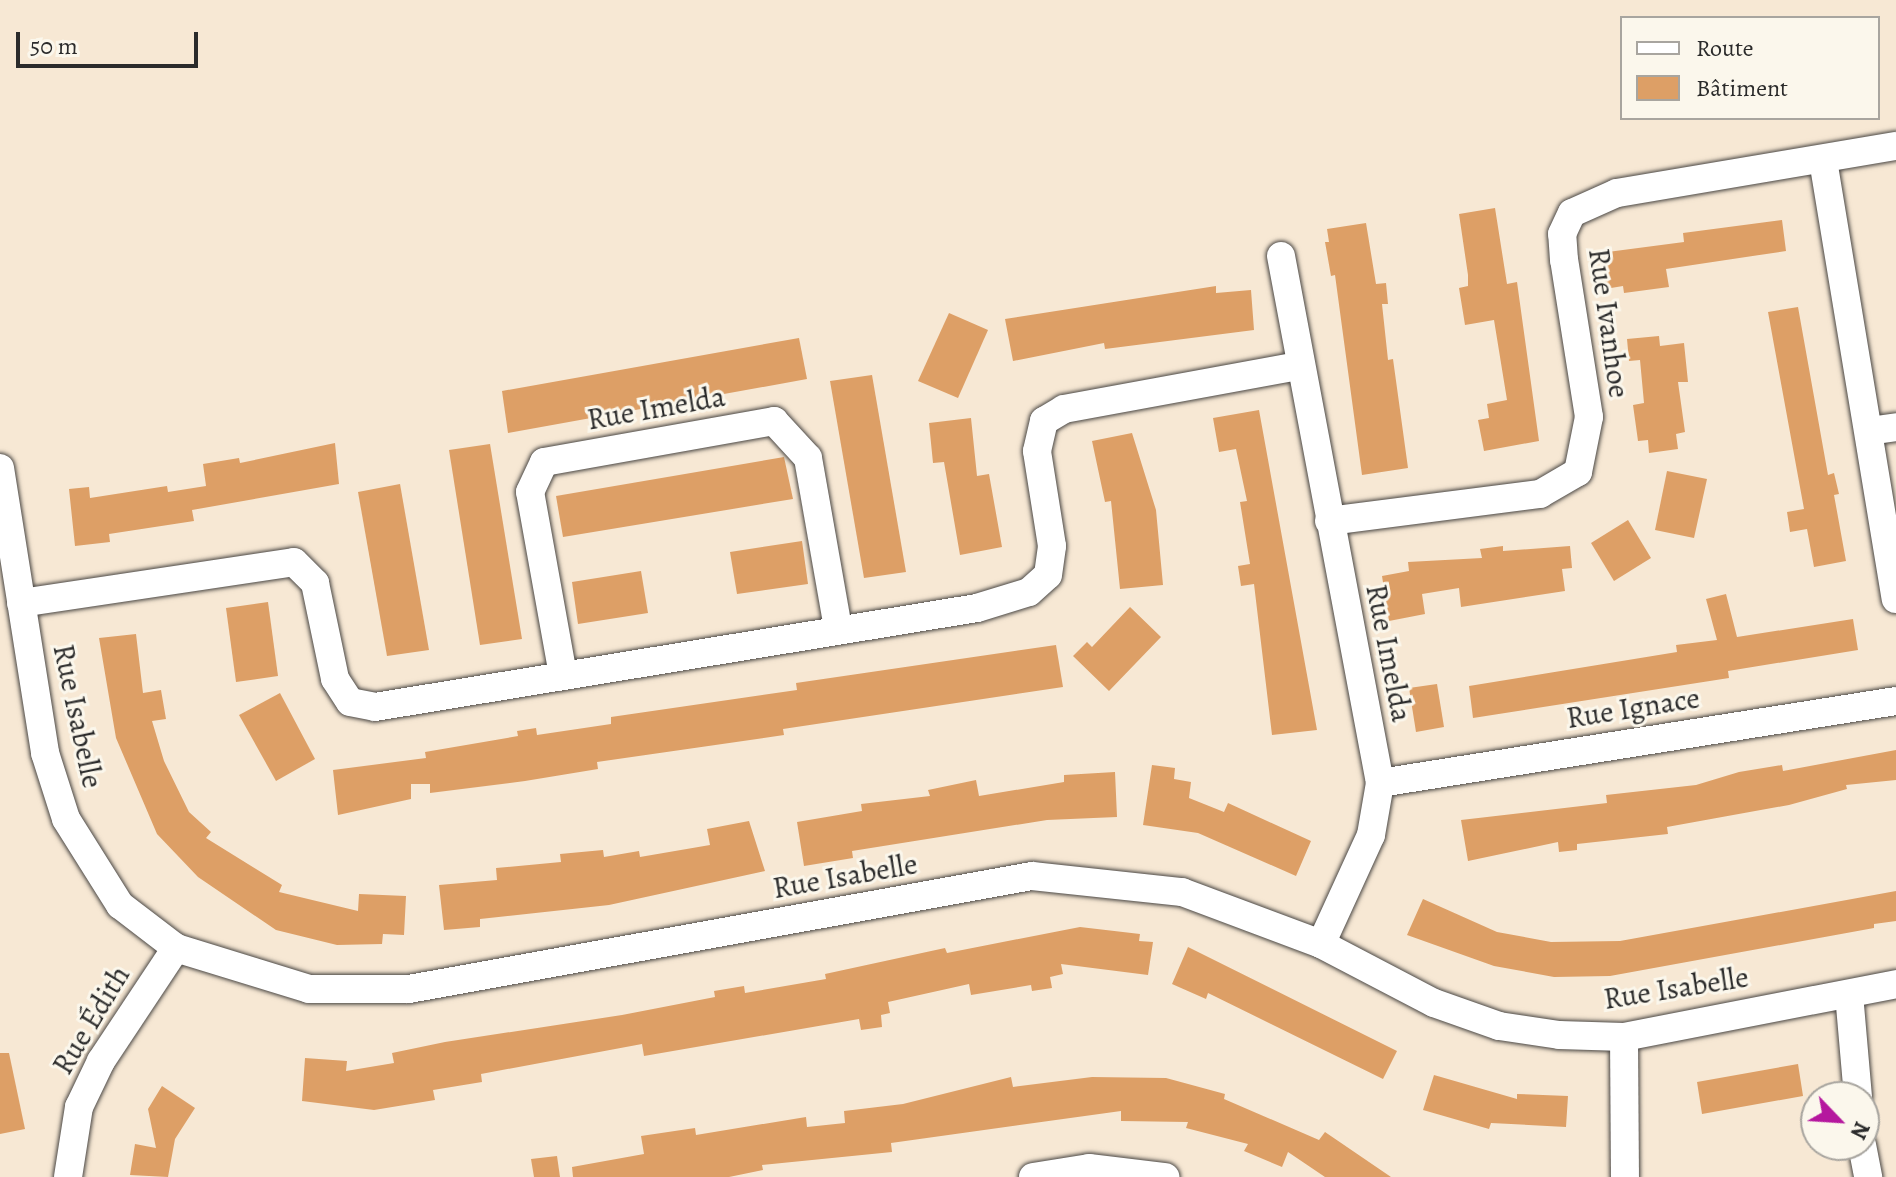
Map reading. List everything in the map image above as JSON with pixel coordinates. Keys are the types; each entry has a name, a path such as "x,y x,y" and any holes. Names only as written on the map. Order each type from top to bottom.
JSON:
{"street":[{"name":"Rue Ivanhoe","path":"1329,521 1540,494 1578,472 1589,417 1564,260 1562,234 1572,213 1617,193 1896,146"},
{"path":"1823,160 1883,429 1896,599"},
{"name":"Rue Imelda","path":"1281,256 1298,366 1380,783 1371,835 1321,944"},
{"path":"21,603 294,562 315,583 335,679 350,702 375,707 977,608 1029,592 1048,575 1052,546 1037,451 1044,421 1064,409 1298,366"},
{"name":"Rue Imelda","path":"563,675 530,492 544,462 774,421 808,458 838,629"},
{"name":"Rue Isabelle","path":"0,468 45,753 66,819 120,905 176,948 309,989 409,989 1032,876 1182,892 1321,944 1434,1003 1499,1026 1624,1037 1896,984"},
{"name":"Rue Ignace","path":"1380,783 1896,701"},
{"name":"Rue Édith","path":"68,1177 79,1107 101,1061 176,948"},
{"path":"1849,994 1857,1081"},
{"path":"1624,1037 1625,1177"},
{"path":"1033,1177 1089,1168 1165,1177"}],"building":[{"path":"1495,208 1507,284 1517,282 1539,441 1484,451 1478,420 1489,418 1487,404 1507,400 1494,320 1465,325 1459,288 1468,286 1468,275 1459,214"},
{"path":"1782,220 1786,251 1666,269 1669,287 1624,293 1623,286 1605,289 1600,253 1684,242 1683,233"},
{"path":"1366,223 1376,284 1386,283 1388,304 1382,304 1388,360 1393,359 1408,468 1362,475 1335,275 1331,276 1325,242 1329,242 1327,229"},
{"path":"1216,286 1216,293 1251,290 1254,330 1105,349 1104,343 1013,361 1005,319"},
{"path":"1798,307 1828,475 1834,473 1839,494 1834,495 1846,561 1814,567 1807,529 1790,532 1787,512 1804,509 1768,312"},
{"path":"949,313 988,330 958,398 918,381"},
{"path":"1659,336 1660,346 1684,343 1688,382 1678,382 1685,432 1676,434 1678,449 1649,453 1648,440 1638,441 1633,405 1644,403 1640,360 1629,361 1627,339"},
{"path":"799,338 807,379 508,433 502,391"},
{"path":"872,375 906,572 864,578 830,381"},
{"path":"1259,410 1317,730 1272,735 1254,584 1241,586 1238,566 1250,564 1240,502 1247,501 1236,449 1219,452 1213,418"},
{"path":"971,418 977,476 989,474 1002,547 960,555 944,462 933,463 929,423"},
{"path":"1132,433 1156,510 1163,585 1120,589 1111,501 1105,502 1092,441"},
{"path":"335,443 339,484 192,510 194,521 109,534 110,542 75,546 69,489 89,487 90,498 167,486 168,492 206,486 203,464 239,458 240,463"},
{"path":"490,444 522,639 480,645 449,450"},
{"path":"784,457 793,499 563,537 556,496"},
{"path":"1667,471 1707,479 1694,538 1655,530"},
{"path":"400,484 429,650 387,656 358,492"},
{"path":"1628,520 1651,558 1614,581 1591,543"},
{"path":"802,541 808,584 737,594 730,552"},
{"path":"1503,546 1503,551 1570,546 1572,568 1562,569 1565,591 1461,607 1459,588 1422,594 1425,614 1389,621 1382,576 1409,571 1408,562 1482,558 1480,549"},
{"path":"641,571 648,613 578,624 572,582"},
{"path":"1726,594 1737,637 1853,619 1858,650 1728,671 1729,678 1473,718 1469,686 1677,652 1676,645 1717,640 1706,599"},
{"path":"268,602 278,676 236,682 226,608"},
{"path":"1130,607 1161,637 1109,691 1073,656 1087,642 1092,647"},
{"path":"136,634 143,693 161,690 166,719 152,721 164,761 189,812 211,832 206,838 282,885 279,892 358,911 359,894 406,896 404,935 383,934 382,944 337,945 276,930 198,877 157,834 116,738 99,638"},
{"path":"1056,645 1063,687 783,729 784,735 597,762 598,769 525,781 430,793 430,784 411,784 411,799 338,815 333,770 426,758 425,752 518,736 517,731 536,728 537,735 611,724 611,717 797,690 796,683"},
{"path":"1437,684 1444,727 1416,732 1409,688"},
{"path":"280,693 315,759 276,781 239,715"},
{"path":"1896,750 1896,780 1846,785 1847,789 1789,805 1667,827 1668,834 1577,844 1577,850 1559,852 1558,842 1468,861 1461,820 1607,803 1606,795 1696,785 1739,772 1782,765 1783,771"},
{"path":"1152,765 1175,768 1174,779 1191,782 1189,798 1224,812 1228,803 1311,841 1296,876 1198,833 1143,825"},
{"path":"1115,772 1117,817 1047,820 852,851 853,858 804,866 797,822 862,811 861,804 930,796 928,790 976,780 979,796 1064,782 1064,775"},
{"path":"749,821 765,871 609,905 480,919 480,927 444,930 439,885 497,880 496,868 561,862 560,854 603,850 604,857 639,851 640,857 710,845 707,829"},
{"path":"1896,891 1896,921 1874,924 1874,928 1610,976 1554,977 1494,966 1407,935 1423,899 1497,932 1551,942 1620,941"},
{"path":"1080,927 1140,934 1139,941 1153,942 1148,975 1061,964 1063,974 1050,977 1052,988 1032,991 1031,985 971,995 969,984 888,1002 890,1013 881,1015 882,1027 861,1030 859,1019 644,1056 642,1044 481,1074 482,1082 433,1090 435,1100 374,1110 302,1101 305,1058 347,1061 346,1071 394,1063 392,1053 445,1042 622,1015 715,997 714,991 744,986 745,993 826,979 825,974 945,948 947,953"},
{"path":"1188,947 1397,1051 1383,1079 1208,993 1206,999 1172,984"},
{"path":"0,1053 9,1053 25,1129 0,1134"},
{"path":"1798,1064 1800,1097 1702,1114 1697,1082"},
{"path":"1434,1075 1517,1099 1517,1094 1568,1096 1566,1127 1491,1123 1489,1129 1423,1110"},
{"path":"1011,1077 1013,1087 1092,1077 1166,1078 1225,1094 1224,1099 1319,1140 1325,1132 1391,1177 1325,1177 1288,1152 1282,1167 1244,1151 1248,1144 1186,1128 1188,1122 1121,1121 1121,1111 891,1143 892,1152 762,1165 763,1170 729,1177 573,1177 572,1167 644,1154 641,1136 695,1128 696,1135 806,1117 807,1127 845,1123 844,1111 903,1104"},
{"path":"162,1086 195,1108 175,1139 168,1177 130,1175 135,1144 156,1148 148,1109"},
{"path":"557,1156 560,1177 534,1177 531,1159"}]}
